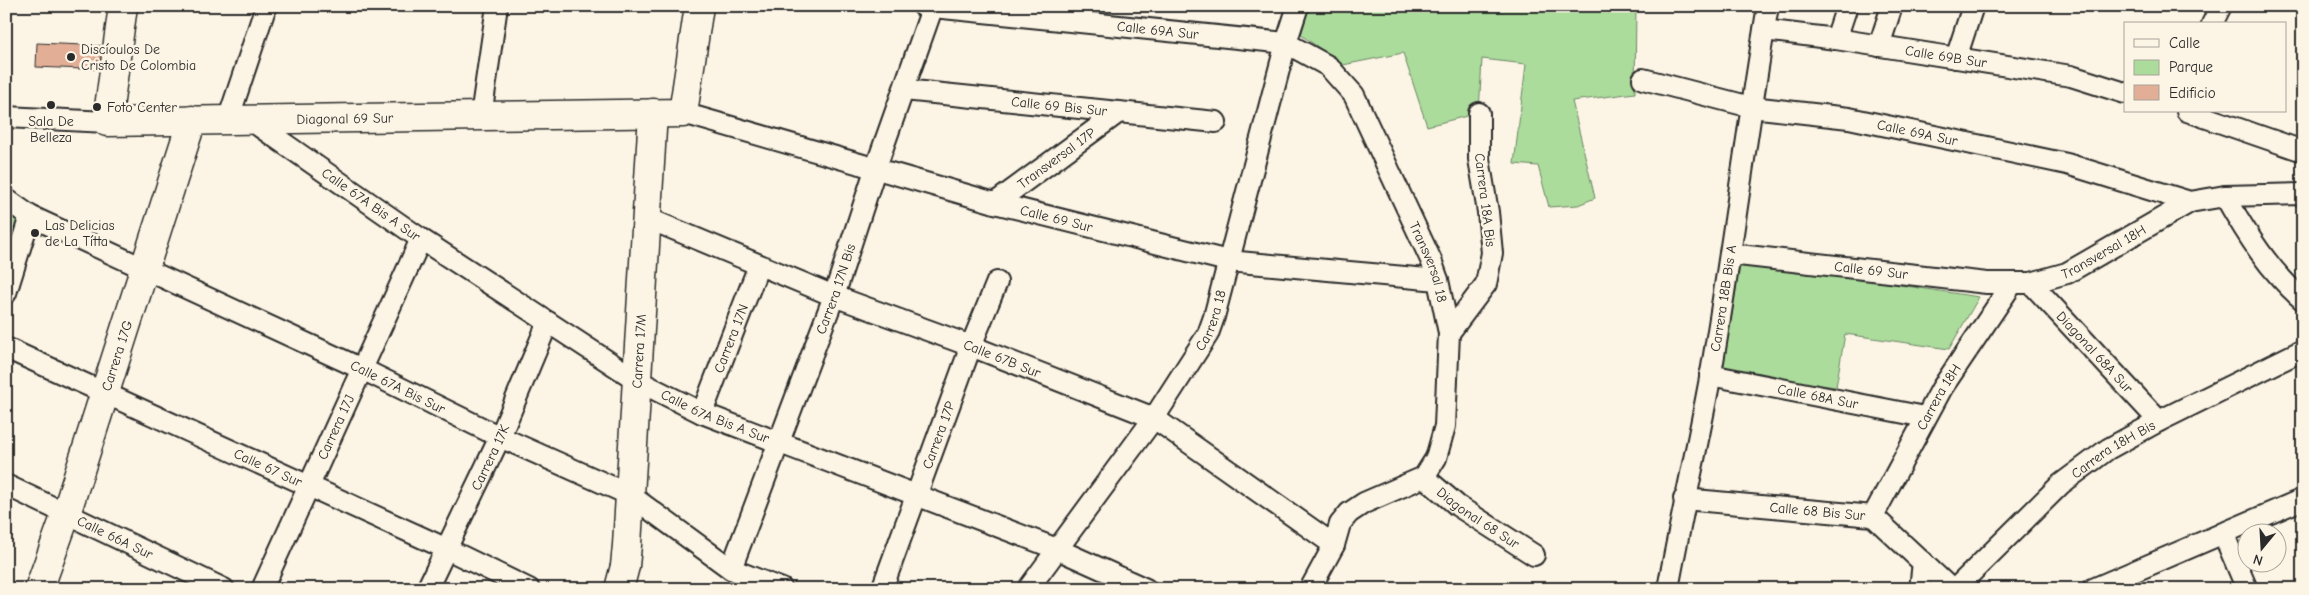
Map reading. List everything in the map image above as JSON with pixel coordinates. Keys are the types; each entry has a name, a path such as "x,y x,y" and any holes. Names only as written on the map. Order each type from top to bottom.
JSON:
{"street":[{"path":"107,122 123,6"},
{"path":"238,120 266,6"},
{"path":"481,116 497,6"},
{"path":"683,113 700,6"},
{"name":"Carrera 18","path":"1028,589 1154,418 1208,334 1286,43 1298,6"},
{"name":"Carrera 18B Bis A","path":"1668,589 1684,499 1710,375 1768,6"},
{"path":"1836,39 1847,6"},
{"path":"1879,46 1892,6"},
{"path":"1956,58 1973,6"},
{"path":"2213,22 2221,6"},
{"name":"Calle 69A Sur","path":"930,7 1286,43 1328,66"},
{"name":"Carrera 17N Bis","path":"731,569 834,296 930,7"},
{"name":"Calle 69B Sur","path":"1764,30 1836,39 2071,76 2124,92"},
{"name":"Transversal 18","path":"1328,66 1346,83 1362,108 1424,244 1438,280 1449,333 1444,426 1436,458 1424,477"},
{"name":"Calle 69A Sur","path":"1643,79 1751,106 1849,118 2068,164 2190,202"},
{"name":"Calle 69 Bis Sur","path":"904,90 1216,122"},
{"name":"Transversal 17P","path":"995,203 1119,112"},
{"path":"2190,112 2303,151"},
{"name":"Diagonal 69 Sur","path":"6,117 107,122 683,113"},
{"name":"Calle 69 Sur","path":"683,113 995,203 1228,261 1438,280"},
{"name":"Carrera 18A Bis","path":"1449,333 1486,284 1492,253 1488,212 1479,160 1479,113"},
{"name":"Carrera 17M","path":"619,589 626,566 653,114"},
{"name":"Carrera 17G","path":"39,589 66,514 192,120"},
{"name":"Calle 67A Bis A Sur","path":"238,120 638,381 702,413 1057,549 1146,589"},
{"path":"2190,202 2225,196 2303,194"},
{"path":"2225,196 2254,245 2281,281 2303,300"},
{"name":"Calle 67A Bis Sur","path":"6,198 30,216 144,270 362,368 500,437 630,495 731,569 782,589"},
{"name":"Transversal 18H","path":"2022,283 2067,273 2190,202"},
{"path":"8,283 30,216"},
{"name":"Calle 67B Sur","path":"647,218 834,296 971,346 1154,418 1334,545"},
{"name":"Carrera 17J","path":"262,589 421,239"},
{"name":"Calle 69 Sur","path":"1730,254 1986,283 2022,283"},
{"name":"Carrera 17N","path":"702,413 759,265"},
{"name":"Carrera 17P","path":"882,589 971,346 997,282"},
{"name":"Carrera 18H","path":"1873,516 1942,388 2022,283"},
{"name":"Diagonal 68A Sur","path":"2022,283 2159,421"},
{"name":"Carrera 17K","path":"427,589 500,437 548,322"},
{"name":"Calle 67 Sur","path":"6,348 447,549 529,589"},
{"name":"Carrera 18H Bis","path":"1953,589 2040,504 2084,466 2108,449 2159,421 2303,350"},
{"name":"Calle 68A Sur","path":"1710,375 1925,417"},
{"path":"1310,589 1334,545 1340,524 1349,513 1364,503 1424,477"},
{"name":"Diagonal 68 Sur","path":"1424,477 1458,506 1534,555"},
{"name":"Calle 66A Sur","path":"6,485 224,589"},
{"name":"Calle 68 Bis Sur","path":"1684,499 1873,516 1953,589"},
{"path":"2093,589 2118,584 2223,533 2303,499"},
{"path":"2223,533 2247,589"},
{"path":"1920,589 1923,562"}],"green space":[{"path":"1309,6 1636,6 1635,93 1572,101 1595,198 1578,205 1549,207 1538,166 1514,164 1526,64 1482,59 1479,113 1427,126 1403,53 1343,65 1301,35"},
{"path":"6,215 20,222 6,255"},
{"path":"1741,261 1979,297 1949,349 1845,334 1836,387 1722,372"}],"building":[{"name":"Discíoulos De Cristo De Colombia","path":"37,43 107,46 106,70 36,67"}],"place":[{"name":"Discíoulos De Cristo De Colombia","path":"71,57"},
{"name":"Sala De Belleza","path":"51,105"},
{"name":"Foto Center","path":"97,107"},
{"name":"Las Delicias de La Títta","path":"35,233"}]}
